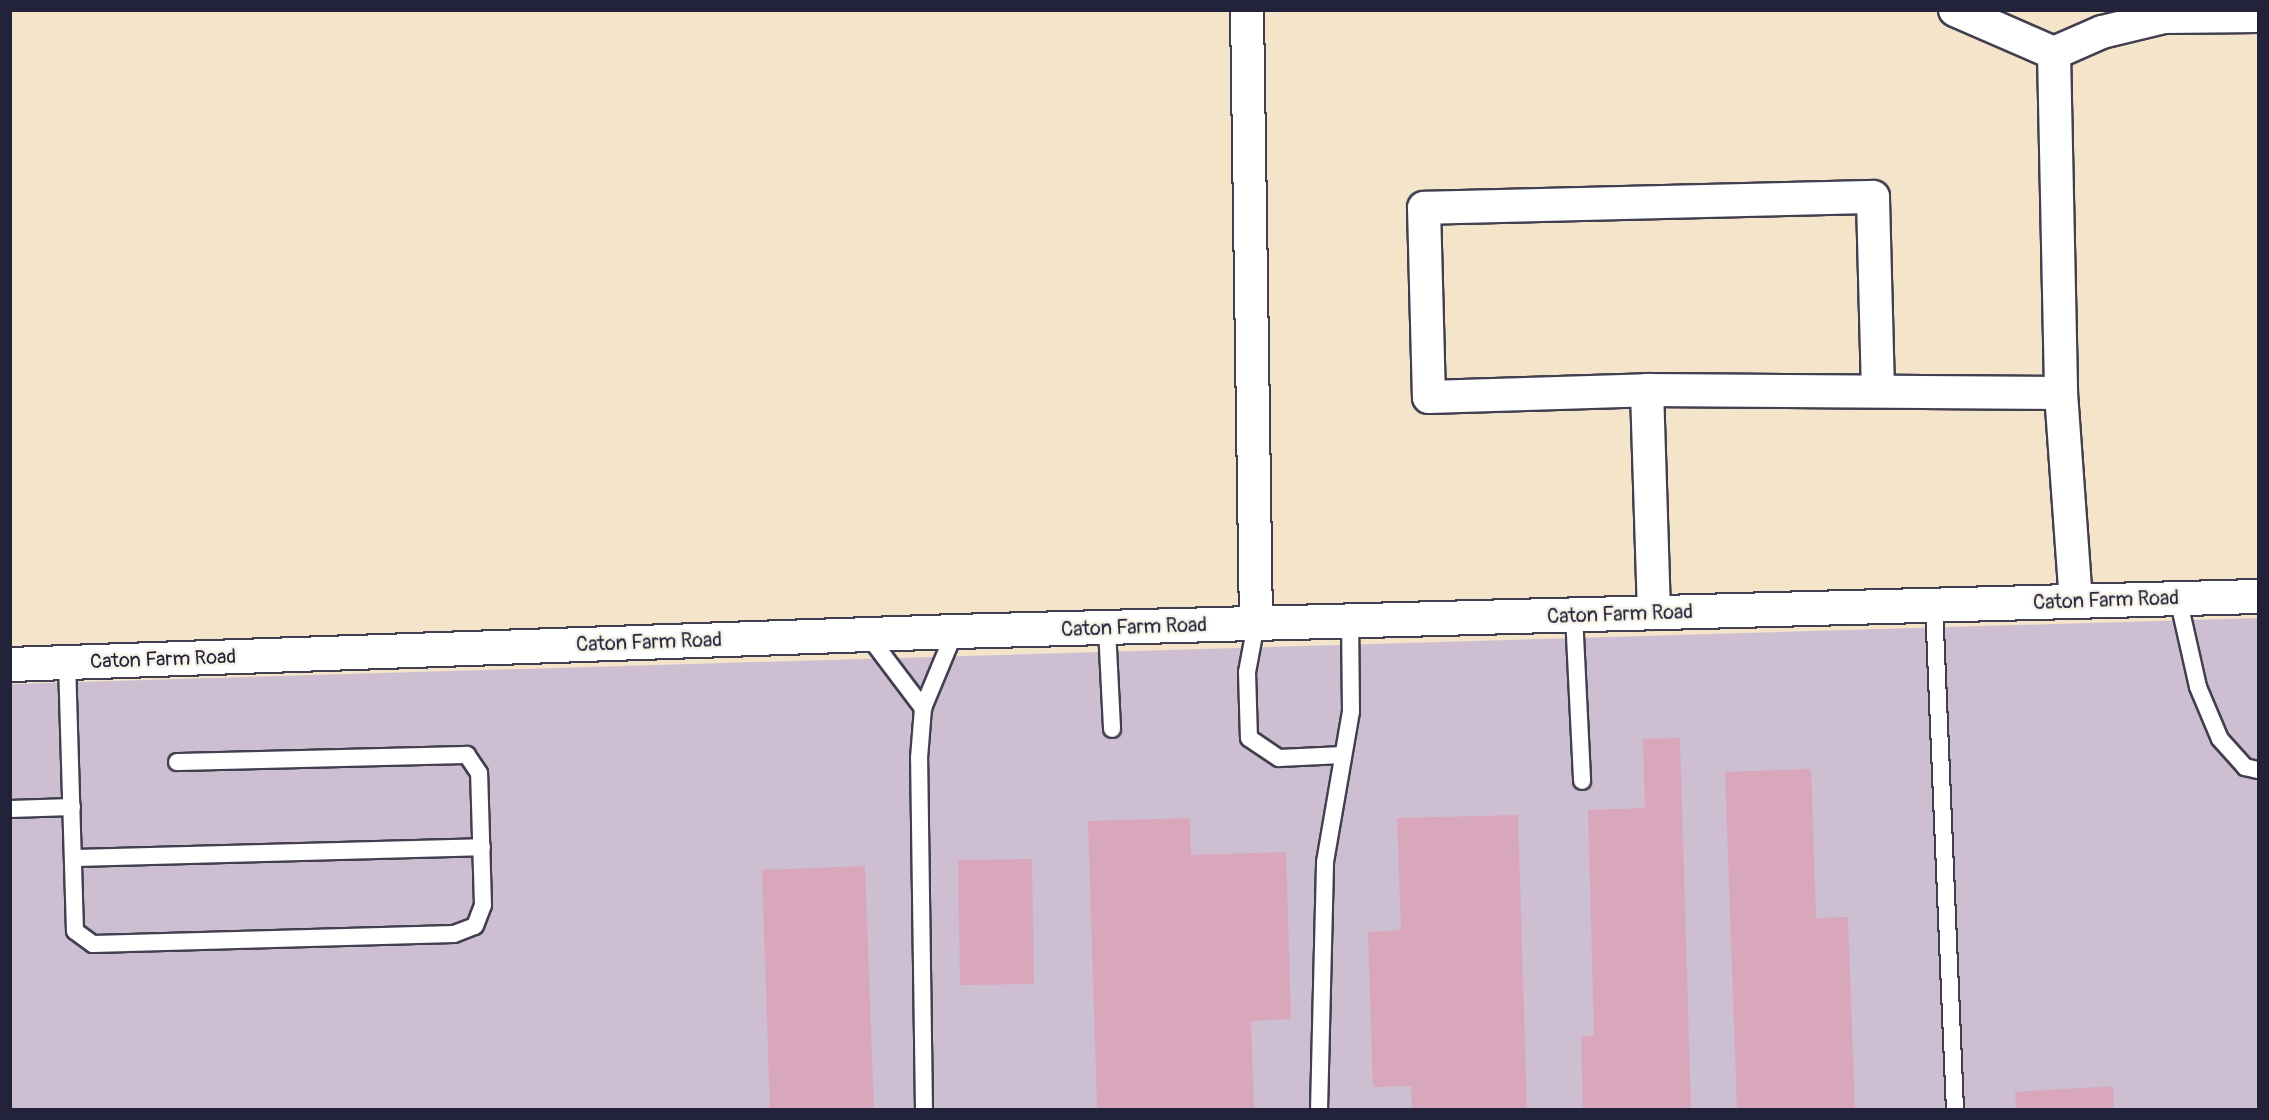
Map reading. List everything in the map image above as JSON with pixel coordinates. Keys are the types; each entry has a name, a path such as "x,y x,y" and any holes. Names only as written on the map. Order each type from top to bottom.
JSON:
{"street":[{"path":"1247,10 1257,624"},
{"path":"1955,10 2054,53 2102,32 2164,17 2259,16"},
{"path":"2054,53 2061,393 2076,601"},
{"path":"1878,391 1873,197 1424,208 1429,397 1647,390 2061,393"},
{"path":"1647,390 1654,613"},
{"name":"Caton Farm Road","path":"10,664 955,631 1107,629 2259,596"}],"lane":[{"path":"2178,598 2198,687 2220,739 2246,767 2259,770"},
{"path":"1934,605 1955,1110"},
{"path":"1574,615 1582,781"},
{"path":"1319,1110 1324,862 1351,712 1350,621"},
{"path":"1257,624 1247,672 1249,738 1279,758 1344,756"},
{"path":"1107,629 1112,729"},
{"path":"924,1110 919,758 923,708 955,631"},
{"path":"867,634 923,708"},
{"path":"67,662 75,931 93,944 454,934 475,926 483,905 479,773 467,756 177,762"},
{"path":"10,809 72,807"},
{"path":"74,858 482,847"}],"shaded area":[{"path":"2258,618 2258,1109 11,1109 10,684"}],"building":[{"path":"1680,738 1691,1110 1583,1110 1581,1037 1594,1036 1588,810 1645,808 1643,739"},
{"path":"1811,769 1816,918 1848,917 1855,1110 1737,1110 1725,772"},
{"path":"1518,815 1527,1110 1412,1110 1411,1086 1373,1087 1368,932 1401,930 1397,818"},
{"path":"1190,818 1191,855 1286,852 1291,1019 1251,1021 1254,1110 1097,1110 1088,821"},
{"path":"1032,859 1034,984 960,985 958,860"},
{"path":"865,866 874,1110 770,1110 762,870"},
{"path":"2113,1086 2114,1110 2016,1110 2015,1092"}]}
